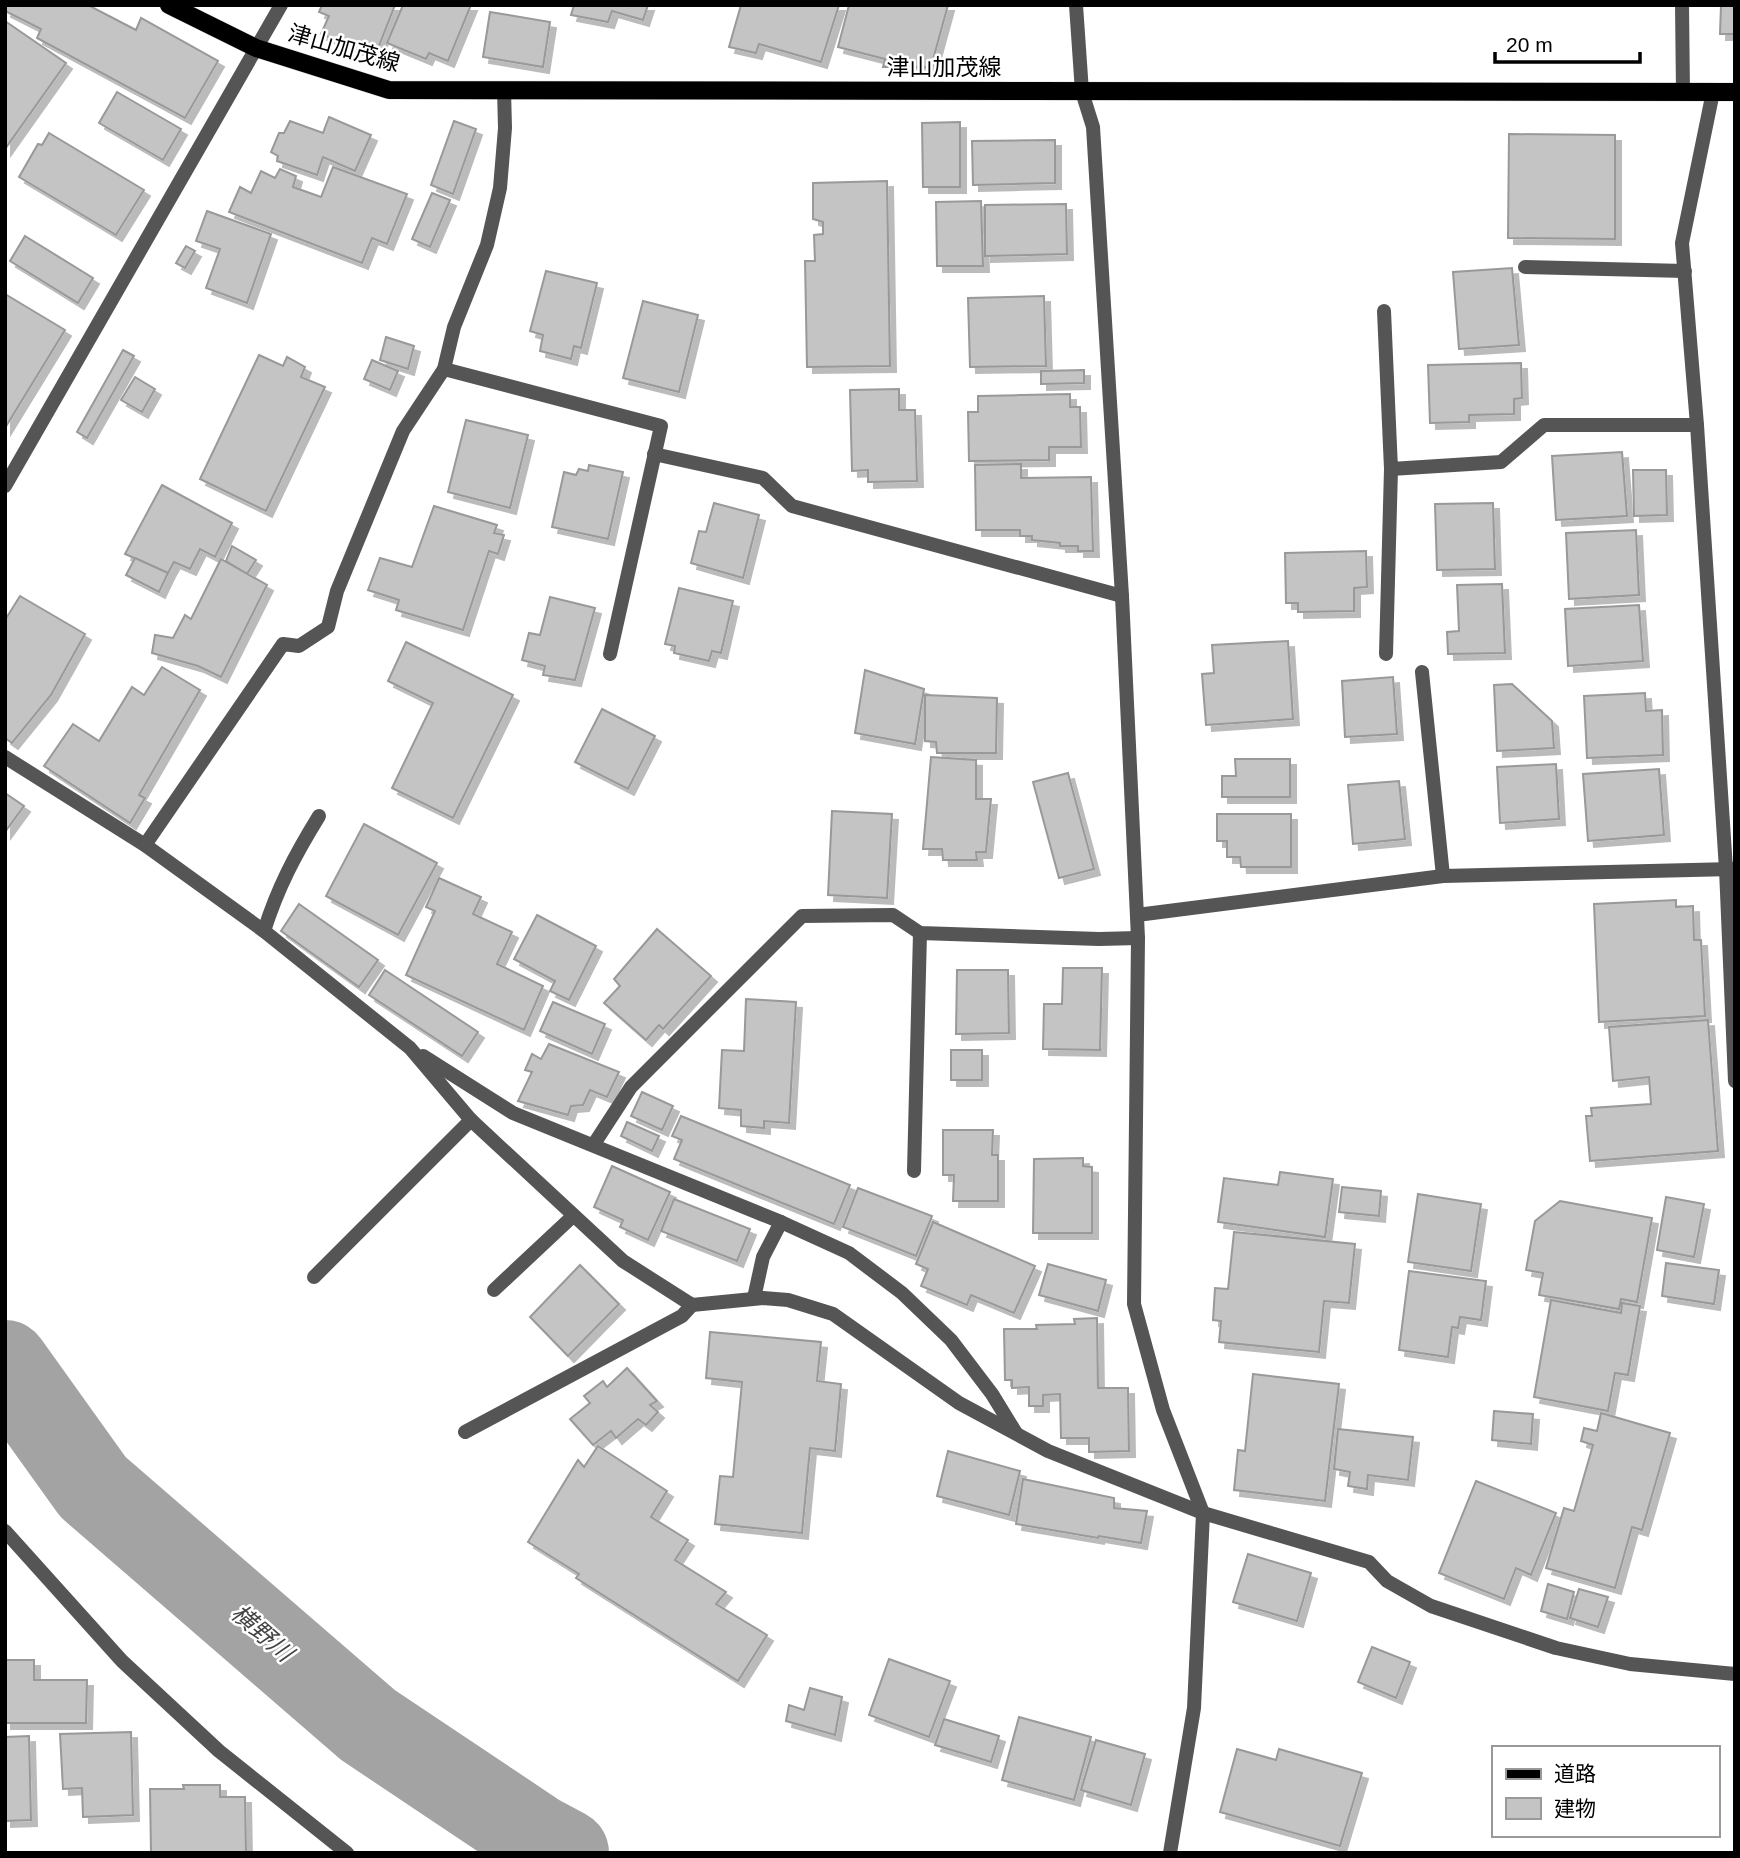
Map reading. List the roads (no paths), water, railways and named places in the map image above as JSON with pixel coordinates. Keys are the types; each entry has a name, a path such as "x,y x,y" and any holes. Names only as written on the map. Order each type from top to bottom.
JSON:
{"main road":[{"name":"津山加茂線","path":"169,5 256,48 389,90 1735,92"}],"street":[{"path":"5,486 281,5"},
{"path":"1076,5 1082,92 1093,127 1122,596 1137,915 1134,1304 1163,1410 1203,1513 1194,1708 1170,1853"},
{"path":"1682,5 1683,92"},
{"path":"145,845 283,644 299,646 328,627 337,591 403,431 444,369 454,327 487,245 500,188 505,128 504,90"},
{"path":"1713,92 1682,243 1730,869 1735,1082"},
{"path":"1525,267 1685,271"},
{"path":"1384,311 1391,469 1387,654"},
{"path":"444,369 661,426 610,654"},
{"path":"1391,469 1501,462 1544,425 1697,425"},
{"path":"654,454 763,478 792,506 1122,596"},
{"path":"1422,672 1443,876"},
{"path":"5,757 145,845 264,931 410,1048 513,1113 555,1132 594,1144 849,1253 902,1293 951,1339 992,1394 1016,1433"},
{"path":"264,931 276,894 319,816"},
{"path":"1137,915 1443,876 1730,869"},
{"path":"594,1144 631,1087 802,916 893,915 920,933 1138,938"},
{"path":"914,1171 920,933"},
{"path":"410,1048 471,1121 573,1216 624,1261 692,1305 754,1298 788,1300 833,1314 959,1403 1048,1451 1203,1513 1369,1562 1387,1581 1431,1606 1556,1647 1630,1664 1735,1674"},
{"path":"314,1277 471,1121"},
{"path":"494,1290 573,1216"},
{"path":"754,1298 763,1257 781,1222"},
{"path":"466,1433 682,1316 692,1305"},
{"path":"5,1531 122,1661 219,1751 344,1852"}],"waterway":[{"name":"横野川","path":"5,1364 93,1487 368,1725 537,1838 565,1853"}]}
